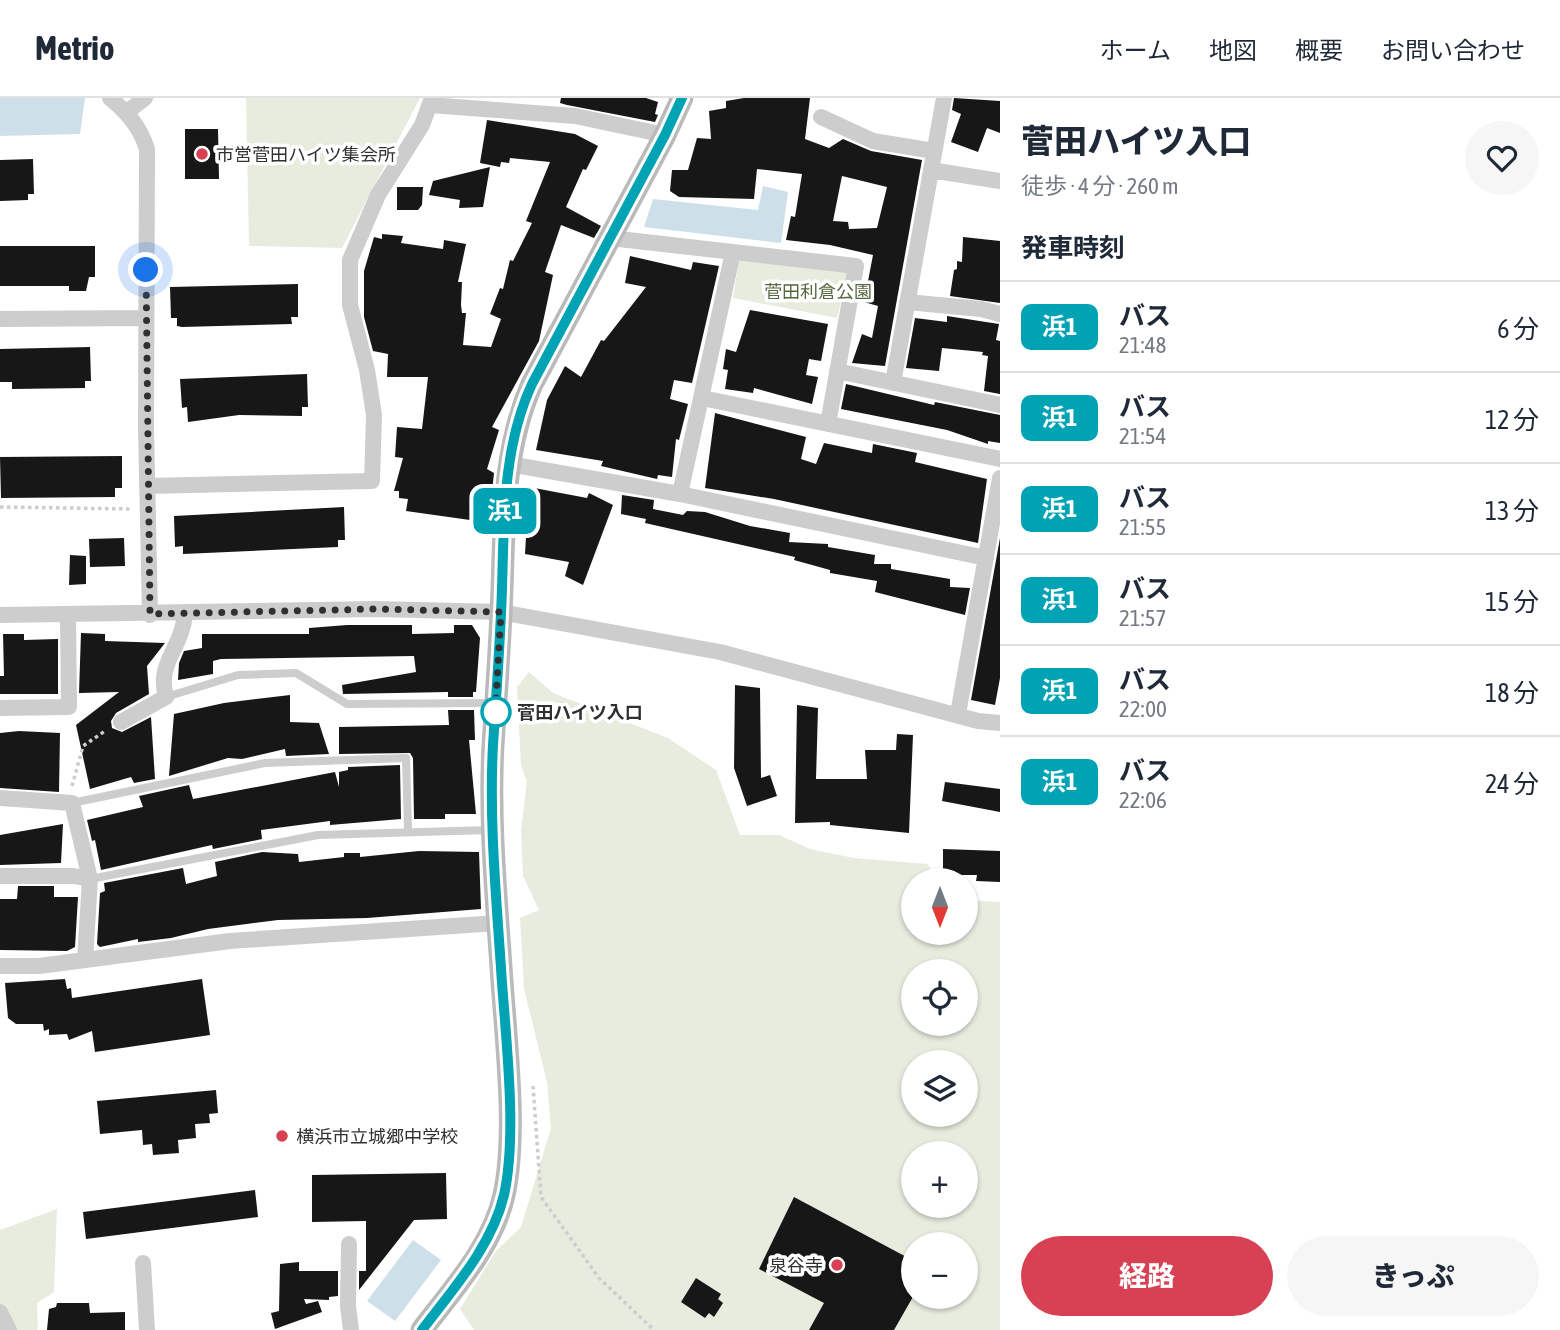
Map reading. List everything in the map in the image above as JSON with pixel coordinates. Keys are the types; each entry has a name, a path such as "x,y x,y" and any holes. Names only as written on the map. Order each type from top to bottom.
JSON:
{"street":[{"path":"110,98 127,112 143,135 147,149 147,485 150,614"},
{"path":"127,112 145,98"},
{"path":"422,1330 475,1258 494,1226 504,1195 509,1093 494,830 496,703 509,464 522,406 682,98"},
{"path":"893,383 944,98"},
{"path":"147,485 372,481 374,415 367,370 350,305 350,260 378,195 422,125 431,101 575,116 665,135"},
{"path":"821,117 873,141 934,151"},
{"path":"932,170 1000,181"},
{"path":"610,238 856,266 828,424"},
{"path":"680,494 733,252"},
{"path":"907,302 981,309 1000,314"},
{"path":"0,319 146,318"},
{"path":"837,371 1000,405"},
{"path":"702,398 1000,459"},
{"path":"509,464 680,494 986,558"},
{"path":"958,714 1000,478"},
{"path":"0,615 376,609 501,612 720,652 1000,723"},
{"path":"121,722 166,697 162,681 170,655 184,632 185,614"},
{"path":"0,708 69,707 68,616"},
{"path":"0,797 72,803 90,879 85,960"},
{"path":"0,876 74,876 90,879"},
{"path":"0,966 39,966 230,941 498,923"},
{"path":"349,1244 348,1307 351,1330"},
{"path":"143,1263 147,1330"},
{"path":"0,1312 9,1330"}],"lane":[{"path":"166,697 239,675 296,673 347,704 496,703"},
{"path":"72,803 265,763 406,758 408,830"},
{"path":"90,879 318,835 408,830 494,830"}],"path":[{"path":"0,507 148,509"},
{"path":"72,803 71,778 83,746 121,722"},
{"path":"532,1076 541,1197 599,1278 654,1330"}],"green space":[{"path":"246,98 420,98 342,248 249,246"},
{"name":"菅田利倉公園","path":"739,259 848,272 837,318 733,298"},
{"path":"529,672 553,693 668,738 716,770 740,835 779,835 810,849 854,858 928,864 930,868 901,868 901,945 978,945 978,901 1000,902 1000,1330 474,1330 460,1309 496,1251 521,1227 551,1128 547,1082 524,989 520,918 539,910 523,876 521,830 527,781 521,766 517,687"},
{"path":"57,1209 54,1292 37,1303 37,1330 0,1330 0,1230"}],"water":[{"path":"0,98 85,98 80,134 0,136"},
{"path":"763,186 788,192 781,243 644,227 653,199 758,210"},
{"path":"413,1240 441,1260 395,1321 367,1301"}],"building":[{"path":"561,98 646,98 658,102 655,114 658,115 655,122 567,105 560,103"},
{"path":"744,98 810,98 805,139 829,148 843,139 871,151 922,160 885,366 852,363 862,334 872,338 878,306 864,302 873,255 830,245 786,240 791,216 795,217 802,174 757,169 754,199 679,197 670,191 672,170 688,170 697,138 711,139 709,111 726,108 726,101","holes":["842,176 887,187 877,228 849,229 848,222 833,221"]},
{"path":"954,98 1000,101 1000,133 987,128 978,152 951,142 961,114 952,110"},
{"path":"487,120 575,134 598,146 586,170 583,169 566,207 601,226 594,238 561,225 545,272 553,275 539,341 492,427 499,430 487,469 494,473 492,492 477,487 470,520 406,511 408,499 399,498 399,491 394,491 403,458 395,457 397,427 422,429 428,377 387,377 388,354 373,351 364,317 364,271 374,237 382,239 382,234 403,236 401,243 443,249 444,240 466,244 458,282 462,282 462,313 466,313 463,345 491,347 501,319 490,314 500,288 503,289 510,260 513,261 532,223 526,221 550,162 510,158 509,163 501,162 500,167 480,163"},
{"name":"市営菅田ハイツ集会所","path":"185,129 218,129 219,179 185,179"},
{"path":"33,159 34,194 28,194 28,200 0,201 0,160"},
{"path":"490,167 483,207 459,208 460,200 429,195 433,181"},
{"path":"397,187 423,187 422,205 418,210 397,210"},
{"path":"963,237 1000,241 1000,303 950,296 957,261 962,262"},
{"path":"0,246 95,246 95,277 89,277 86,291 69,291 69,286 0,286"},
{"path":"630,256 691,270 693,262 719,266 692,383 674,380 670,399 688,404 679,440 676,439 672,477 658,475 657,479 601,466 603,461 536,450 547,400 565,366 581,377 601,340 604,341 646,287 625,283"},
{"path":"298,284 298,317 291,317 292,324 182,327 177,326 177,318 171,318 170,287"},
{"path":"750,310 828,324 821,361 809,359 806,375 818,377 812,404 754,388 753,393 725,389 728,370 723,369 726,349 736,352"},
{"path":"947,316 999,324 996,340 1000,341 1000,394 984,391 988,356 982,355 983,352 942,348 939,371 906,368 915,318 947,322"},
{"path":"90,347 91,381 85,381 85,388 12,389 12,382 0,382 0,349"},
{"path":"307,374 308,407 302,407 302,416 239,415 188,422 187,407 182,408 180,379"},
{"path":"846,384 934,405 935,402 1000,415 1000,443 988,441 988,444 947,430 841,409"},
{"path":"715,413 806,437 801,459 816,464 824,443 872,453 873,444 917,453 915,462 987,479 978,543 774,499 705,488"},
{"path":"122,456 122,488 115,488 115,497 1,498 0,457"},
{"path":"529,487 587,498 589,493 613,505 583,585 565,576 569,562 525,554"},
{"path":"622,495 654,500 653,509 683,515 687,511 705,512 750,526 790,533 789,542 828,544 828,547 875,555 874,564 891,564 891,569 950,579 950,587 970,588 965,615 875,592 877,581 830,573 830,570 794,560 795,557 645,523 646,519 621,514"},
{"path":"344,507 345,540 338,540 338,547 183,554 183,546 175,547 174,516"},
{"path":"124,538 125,566 90,567 89,539"},
{"path":"1000,538 1000,678 995,705 971,700"},
{"path":"70,555 86,556 86,584 69,585"},
{"path":"412,625 412,634 454,633 454,625 472,625 480,638 476,692 473,692 473,697 448,697 448,692 343,694 342,685 416,672 414,656 221,659 213,661 213,674 178,680 179,663 184,651 202,648 202,634 309,634 309,628"},
{"path":"81,633 105,634 105,641 165,643 147,666 149,694 116,713 111,721 112,728 122,732 151,717 155,779 134,783 131,777 90,789 76,725 119,692 79,693"},
{"path":"3,634 24,634 24,640 58,639 58,694 0,694 0,676 4,676"},
{"path":"735,685 760,688 761,778 770,775 777,796 747,806 734,768"},
{"path":"290,695 290,722 319,723 329,754 286,756 285,749 242,759 228,758 169,776 174,714 224,703"},
{"path":"797,705 818,708 816,779 867,779 865,750 896,750 897,734 913,735 909,833 830,825 830,822 795,823"},
{"path":"448,710 474,710 475,740 469,740 476,814 445,814 445,819 414,819 413,758 410,753 339,754 339,727 449,725"},
{"path":"0,733 60,733 59,792 0,788"},
{"path":"400,765 401,819 330,825 330,821 261,830 262,839 213,849 212,845 101,870 95,840 92,841 87,820 143,807 139,796 189,785 193,799 335,772 339,787 339,772 348,770 348,767"},
{"path":"945,782 1000,789 1000,812 942,801"},
{"path":"63,824 61,863 0,865 0,835"},
{"path":"943,849 1000,851 1000,882 978,881 978,868 943,868"},
{"path":"419,851 479,852 481,909 367,918 278,920 208,929 171,938 138,942 138,939 100,947 97,944 100,893 105,891 104,883 183,868 186,884 217,876 215,862 262,852 298,854 299,862 344,857 344,853 360,853 360,857"},
{"path":"18,886 54,886 54,897 78,897 75,947 67,951 0,950 0,899 17,899"},
{"path":"65,979 67,989 71,988 72,998 202,979 210,1035 95,1052 92,1031 69,1040 67,1034 49,1035 49,1029 44,1031 43,1024 16,1024 8,1018 5,983"},
{"path":"216,1090 218,1113 209,1114 210,1123 195,1124 196,1138 178,1140 179,1153 153,1155 152,1144 143,1145 142,1130 100,1134 97,1101"},
{"path":"446,1173 447,1219 414,1220 359,1290 359,1271 366,1271 366,1221 312,1222 312,1175"},
{"path":"255,1190 258,1217 86,1239 83,1212"},
{"name":"泉谷寺","path":"794,1197 901,1254 901,1309 906,1309 894,1330 809,1330 824,1303 759,1269"},
{"path":"299,1262 299,1271 338,1271 338,1296 329,1297 329,1300 304,1299 306,1304 318,1301 322,1312 275,1329 271,1313 279,1311 280,1264"},
{"path":"696,1278 721,1294 718,1299 723,1303 714,1317 709,1313 705,1318 681,1302"},
{"path":"57,1303 89,1303 90,1313 125,1312 125,1330 47,1330 49,1309 56,1307"}],"bus line":[{"name":"浜1","path":"422,1330 453,1290 494,1226 504,1195 508,1164 509,1093 498,923 493,746 507,472 522,406 532,384 665,135 682,98"}],"place":[{"name":"市営菅田ハイツ集会所","path":"202,154"},
{"name":"菅田ハイツ入口","path":"496,712"},
{"name":"横浜市立城郷中学校","path":"282,1136"},
{"name":"泉谷寺","path":"837,1265"}],"route":[{"path":"146,270 150,614 376,609 501,612 495,718 496,712"}]}
